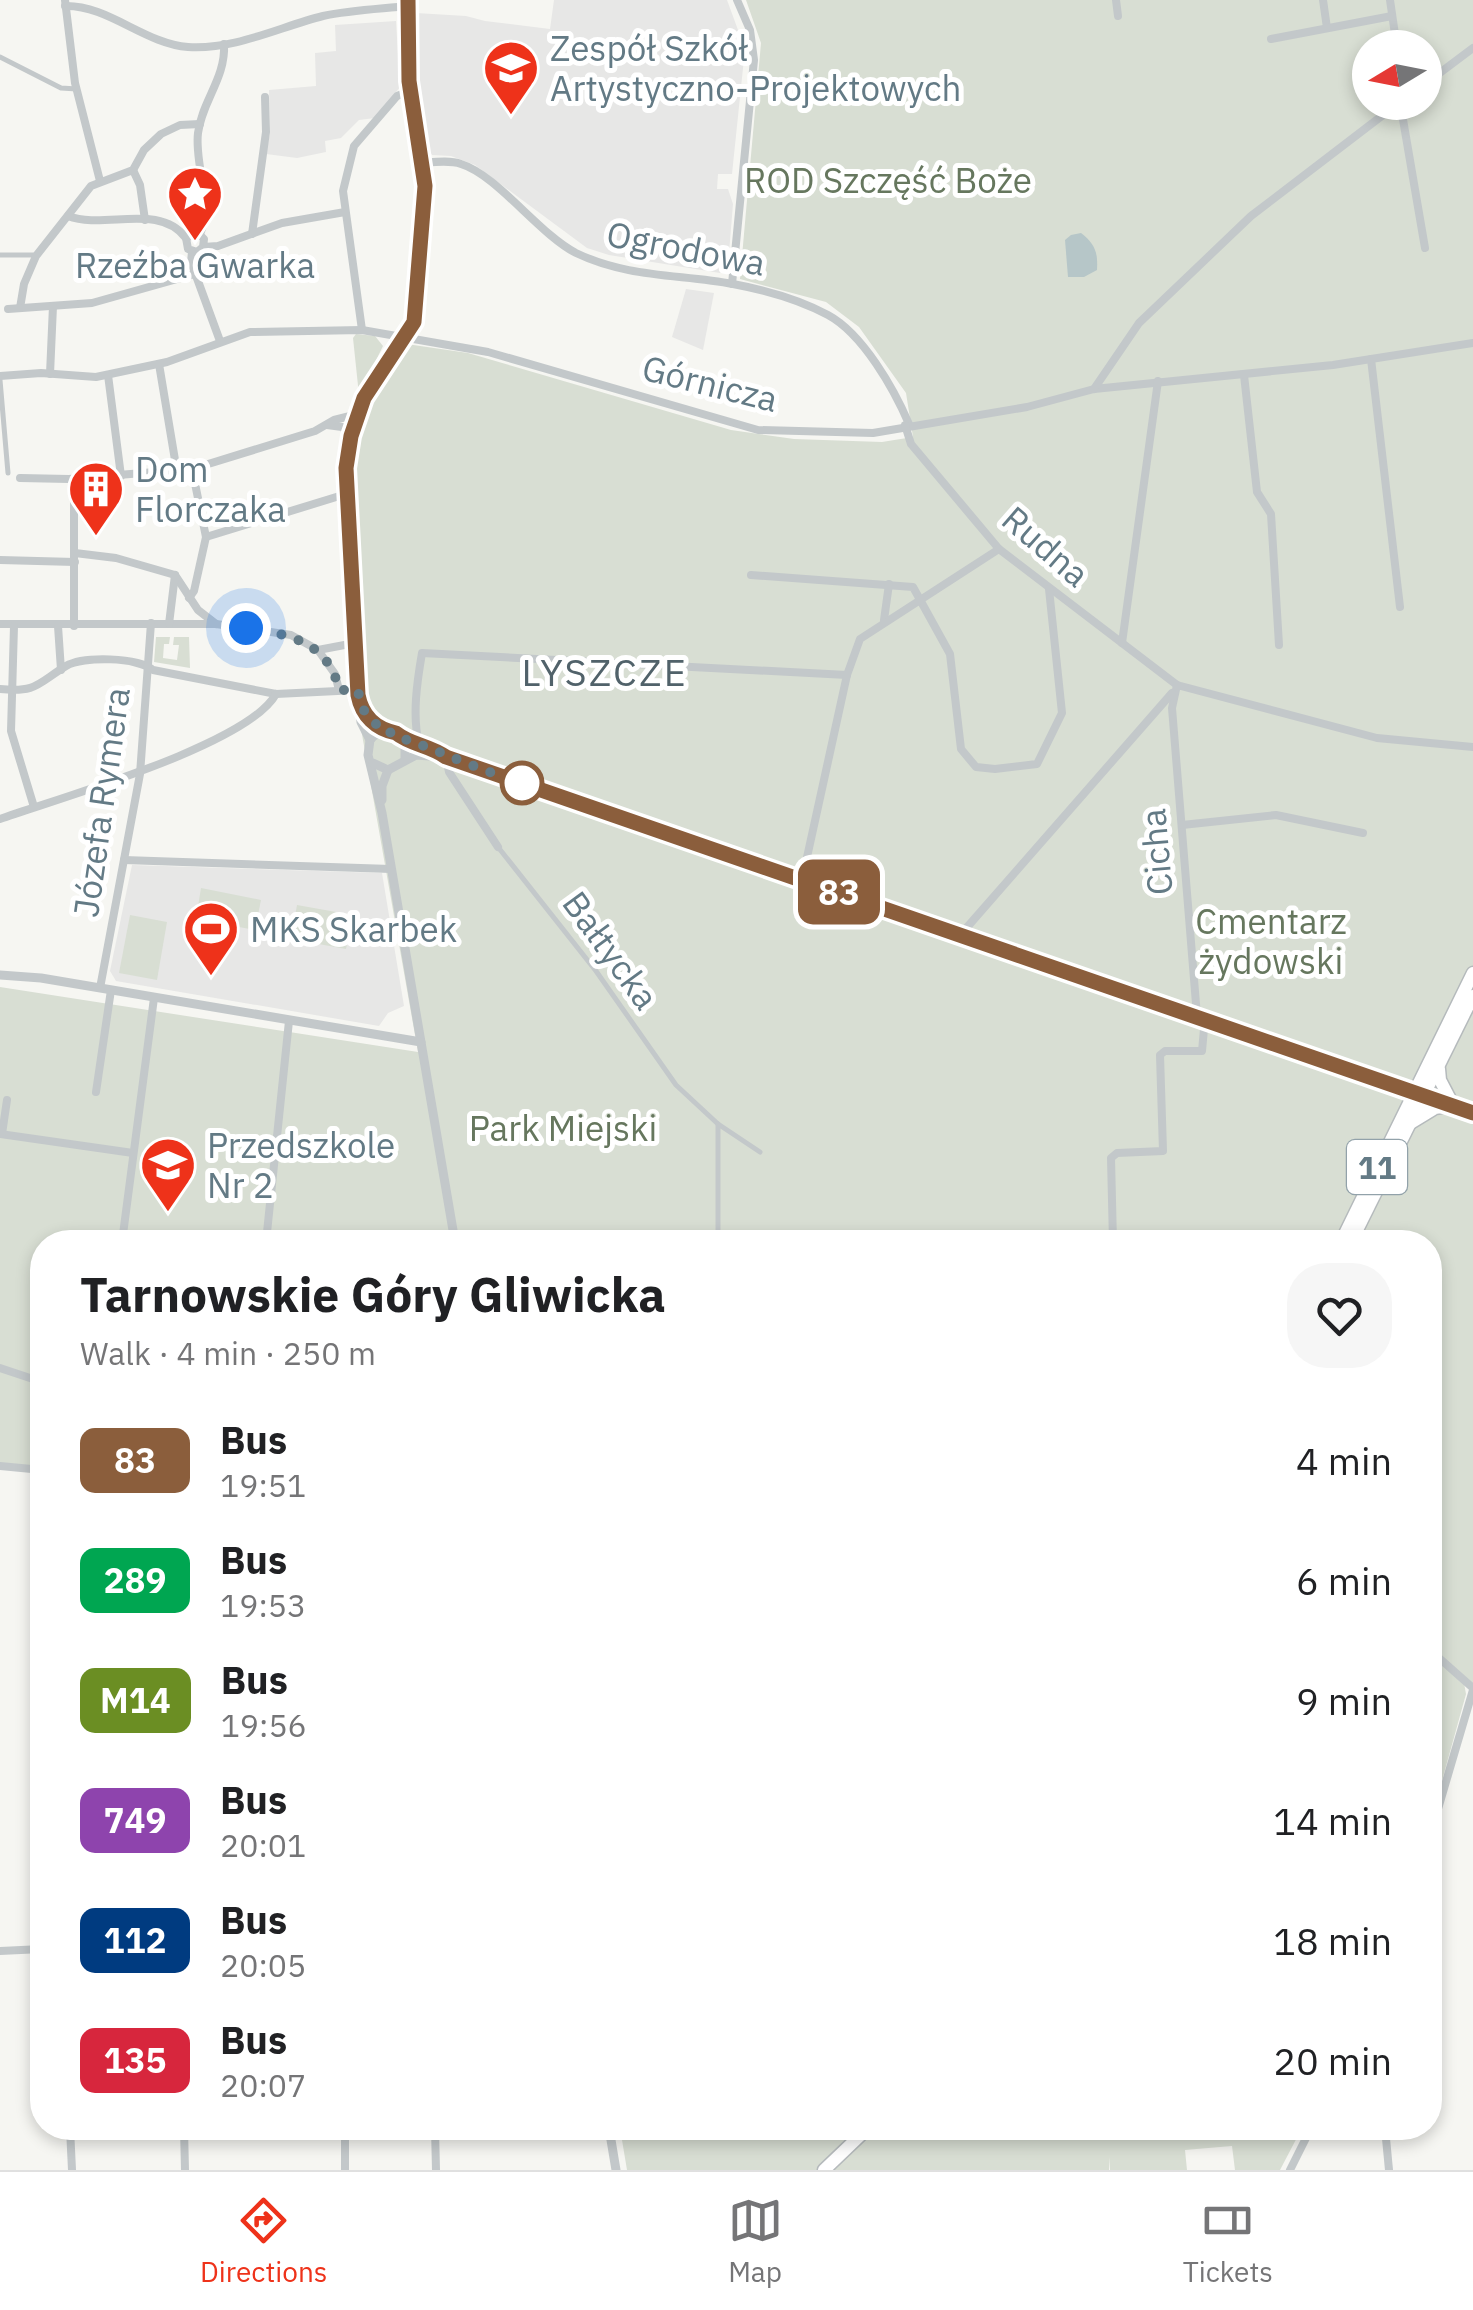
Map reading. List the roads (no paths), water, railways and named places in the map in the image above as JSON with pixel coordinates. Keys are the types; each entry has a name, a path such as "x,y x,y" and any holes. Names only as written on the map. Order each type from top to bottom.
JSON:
{"highway":[{"name":"11","path":"1347,1230 1419,1093 1473,973"},
{"name":"11","path":"1357,1230 1410,1124 1419,1093 1439,1066 1473,996"},
{"path":"1410,1124 1434,1108 1453,1105 1440,1080 1439,1066"},
{"path":"824,2170 854,2140"},
{"path":"812,2170 850,2144"}],"main road":[{"path":"1419,1093 1473,1112"}],"street":[{"path":"732,284 754,60 750,30 736,0"},
{"path":"1116,0 1118,16"},
{"path":"1324,0 1327,28"},
{"path":"1390,0 1394,30"},
{"path":"100,181 77,89 65,3 166,43 194,47 224,44 324,16 408,3 410,91 423,162 423,240 413,325 378,373 358,414 351,436 346,494 362,722 370,740 368,755 382,813 454,1230"},
{"path":"1270,39 1392,16"},
{"path":"204,247 200,234 204,220 197,150 200,124 224,68 224,44"},
{"path":"1442,71 1473,48"},
{"path":"0,57 61,88 77,89"},
{"path":"362,330 343,191 354,146 397,96 410,91"},
{"path":"252,234 266,132 265,96"},
{"path":"1094,389 1139,322 1237,229 1377,120"},
{"path":"1403,120 1425,248"},
{"path":"20,308 24,284 36,256 91,186 132,170 144,150 161,134 180,125 200,124"},
{"name":"Ogrodowa","path":"423,162 462,164 575,252 653,277 732,284 781,296 832,316 896,392 907,425"},
{"path":"132,170 140,185 145,220"},
{"path":"192,252 282,223 345,212"},
{"path":"68,216 86,220 145,220 174,226 186,238 192,252"},
{"path":"186,238 192,233 200,234"},
{"path":"192,252 190,260 220,341"},
{"path":"0,256 33,254"},
{"path":"4,309 104,301 195,274"},
{"path":"50,374 53,306"},
{"name":"Górnicza","path":"0,378 108,375 158,364 250,332 362,330 488,352 758,430 873,432 1027,407 1094,389 1244,375 1473,343"},
{"path":"1371,359 1400,607"},
{"path":"158,364 177,472"},
{"path":"108,375 120,476"},
{"path":"1244,375 1257,492 1271,514 1278,644"},
{"path":"0,378 4,473 20,478 74,479 192,470 315,432 358,414"},
{"path":"1122,643 1158,381"},
{"path":"327,425 342,427 351,436"},
{"name":"Rudna","path":"907,425 911,444 998,549 1177,685"},
{"path":"189,598 206,536 192,470"},
{"path":"74,479 74,626"},
{"path":"206,536 346,494"},
{"path":"802,880 847,676 860,638 998,549"},
{"path":"0,560 116,558 174,576 189,598 216,624"},
{"path":"751,575 913,587 950,654 958,732 966,759 984,769 1030,767 1042,758 1062,713 1050,589"},
{"path":"170,624 174,576"},
{"path":"884,620 888,584"},
{"name":"Józefa Rymera","path":"96,1092 106,989 140,771 151,623"},
{"path":"0,624 216,624 292,635 318,650 335,674 339,690"},
{"path":"14,626 11,731 34,807"},
{"path":"58,626 61,670"},
{"path":"318,650 355,643"},
{"path":"419,744 415,711 422,653 847,676"},
{"path":"0,688 41,686 70,664 101,660 142,661 153,670 276,694 358,690"},
{"path":"962,933 1177,685 1377,738 1473,747"},
{"name":"Cicha","path":"1177,685 1172,708 1201,1017"},
{"path":"0,819 140,771 222,736 266,708 276,694"},
{"path":"361,707 383,732"},
{"path":"370,740 383,732 396,733 405,742 446,757 1419,1093"},
{"path":"405,742 405,760"},
{"path":"382,813 382,786 388,770 416,755 446,757"},
{"name":"Bałtycka","path":"446,757 449,772 498,846 596,971 658,1064 718,1124 760,1152"},
{"path":"372,763 388,770"},
{"path":"1182,825 1276,815 1363,833"},
{"path":"124,860 391,869"},
{"path":"0,974 421,1042"},
{"path":"123,1230 154,998"},
{"path":"1113,1230 1110,1158 1118,1153 1163,1150 1160,1055 1165,1051 1202,1051 1201,1017"},
{"path":"267,1230 288,1021"},
{"path":"7,1100 1,1134 132,1153"},
{"path":"718,1124 718,1230"},
{"path":"0,1368 30,1378"},
{"path":"0,1466 30,1469"},
{"path":"1442,1661 1473,1689 1442,1795"},
{"path":"0,1951 30,1950"},
{"path":"71,2140 72,2170"},
{"path":"184,2140 185,2170"},
{"path":"345,2140 345,2170"},
{"path":"436,2140 436,2170"},
{"path":"611,2140 616,2170"},
{"path":"1290,2170 1305,2140"},
{"path":"1386,2140 1389,2170"}],"place":[{"name":"Zespół Szkół Artystyczno-Projektowych","path":"511,117"},
{"name":"Rzeźba Gwarka","path":"195,243"},
{"name":"Dom Florczaka","path":"96,538"},
{"name":"MKS Skarbek","path":"211,978"},
{"name":"Przedszkole Nr 2","path":"168,1214"}],"district":[{"name":"LYSZCZE","path":"605,671"}],"park label":[{"name":"ROD Szczęść Boże","path":"888,180"},
{"name":"Cmentarz żydowski","path":"1271,941"},
{"name":"Park Miejski","path":"563,1128"}]}
